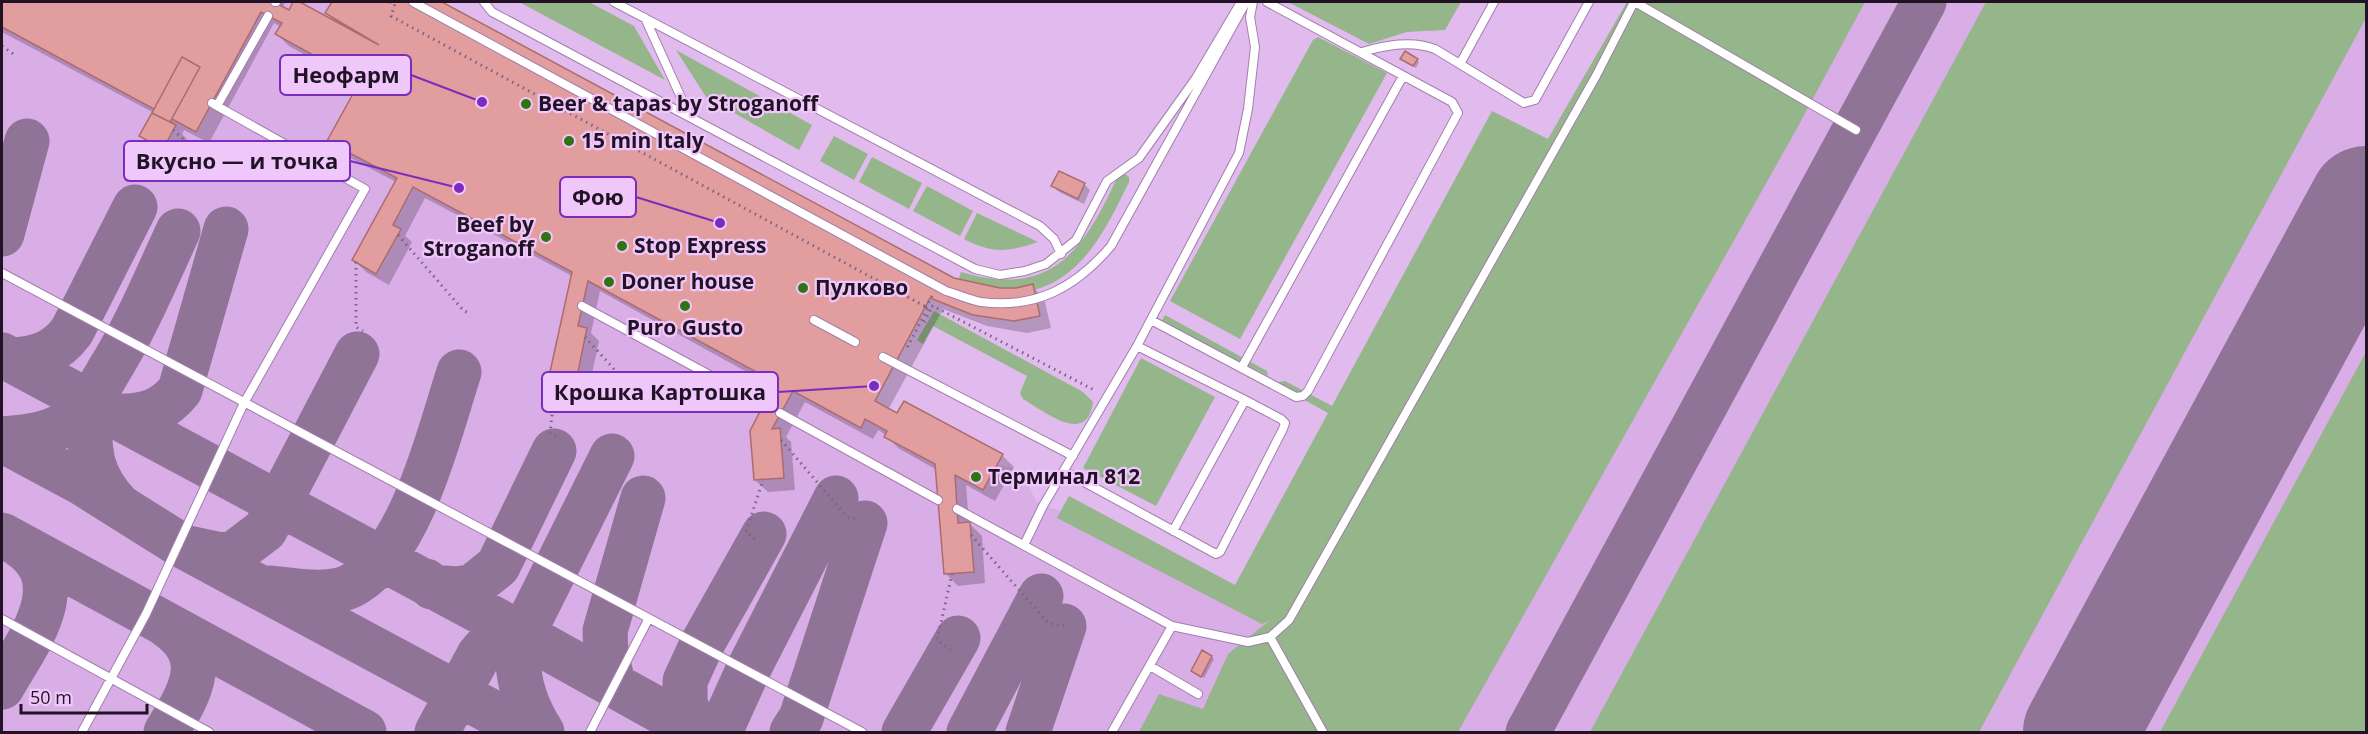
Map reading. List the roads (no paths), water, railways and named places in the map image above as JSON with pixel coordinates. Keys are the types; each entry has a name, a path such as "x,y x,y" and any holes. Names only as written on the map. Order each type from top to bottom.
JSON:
{"lane":[{"path":"413,2 946,291 980,302 1015,302 1061,291 1089,272 1111,246 1246,2"},
{"path":"484,2 492,12 975,269 1000,275 1025,271 1046,264 1076,240 1107,181 1139,158 1196,78 1241,2"},
{"path":"614,2 1040,226 1054,239 1061,254"},
{"path":"1024,545 1137,346 1239,153 1248,109 1255,46 1250,17 1253,2"},
{"path":"1151,320 1296,397 1303,396 1308,391 1458,113 1457,106 1452,102 1267,2"},
{"path":"1460,64 1494,2"},
{"path":"1362,52 1379,47 1423,44 1524,103 1530,103 1535,100 1588,2"},
{"path":"957,508 1172,626 1248,642 1270,637 1289,620 1295,610 1596,76 1634,2 1856,130"},
{"path":"82,732 151,604 244,403 365,189 215,104 268,16"},
{"path":"645,17 689,115"},
{"path":"1242,367 1403,76"},
{"path":"2,273 648,620 748,670 862,732"},
{"path":"582,306 763,404"},
{"path":"814,320 855,342"},
{"path":"1064,471 1211,552 1220,552 1285,423 1245,399 1137,346"},
{"path":"883,357 1073,456"},
{"path":"1173,531 1245,399"},
{"path":"780,413 938,500"},
{"path":"2,619 111,681 208,732"},
{"path":"590,732 648,620"},
{"path":"1112,732 1172,626"},
{"path":"1270,637 1323,732"},
{"path":"1150,666 1198,694"}],"place":[{"name":"Неофарм","path":"482,102"},
{"name":"Beer & tapas by Stroganoff","path":"526,104"},
{"name":"15 min Italy","path":"569,141"},
{"name":"Вкусно — и точка","path":"459,188"},
{"name":"Фою","path":"720,223"},
{"name":"Beef by Stroganoff","path":"546,237"},
{"name":"Stop Express","path":"622,246"},
{"name":"Doner house","path":"609,282"},
{"name":"Пулково","path":"803,288"},
{"name":"Puro Gusto","path":"685,306"},
{"name":"Крошка Картошка","path":"874,386"},
{"name":"Терминал 812","path":"976,477"}]}
